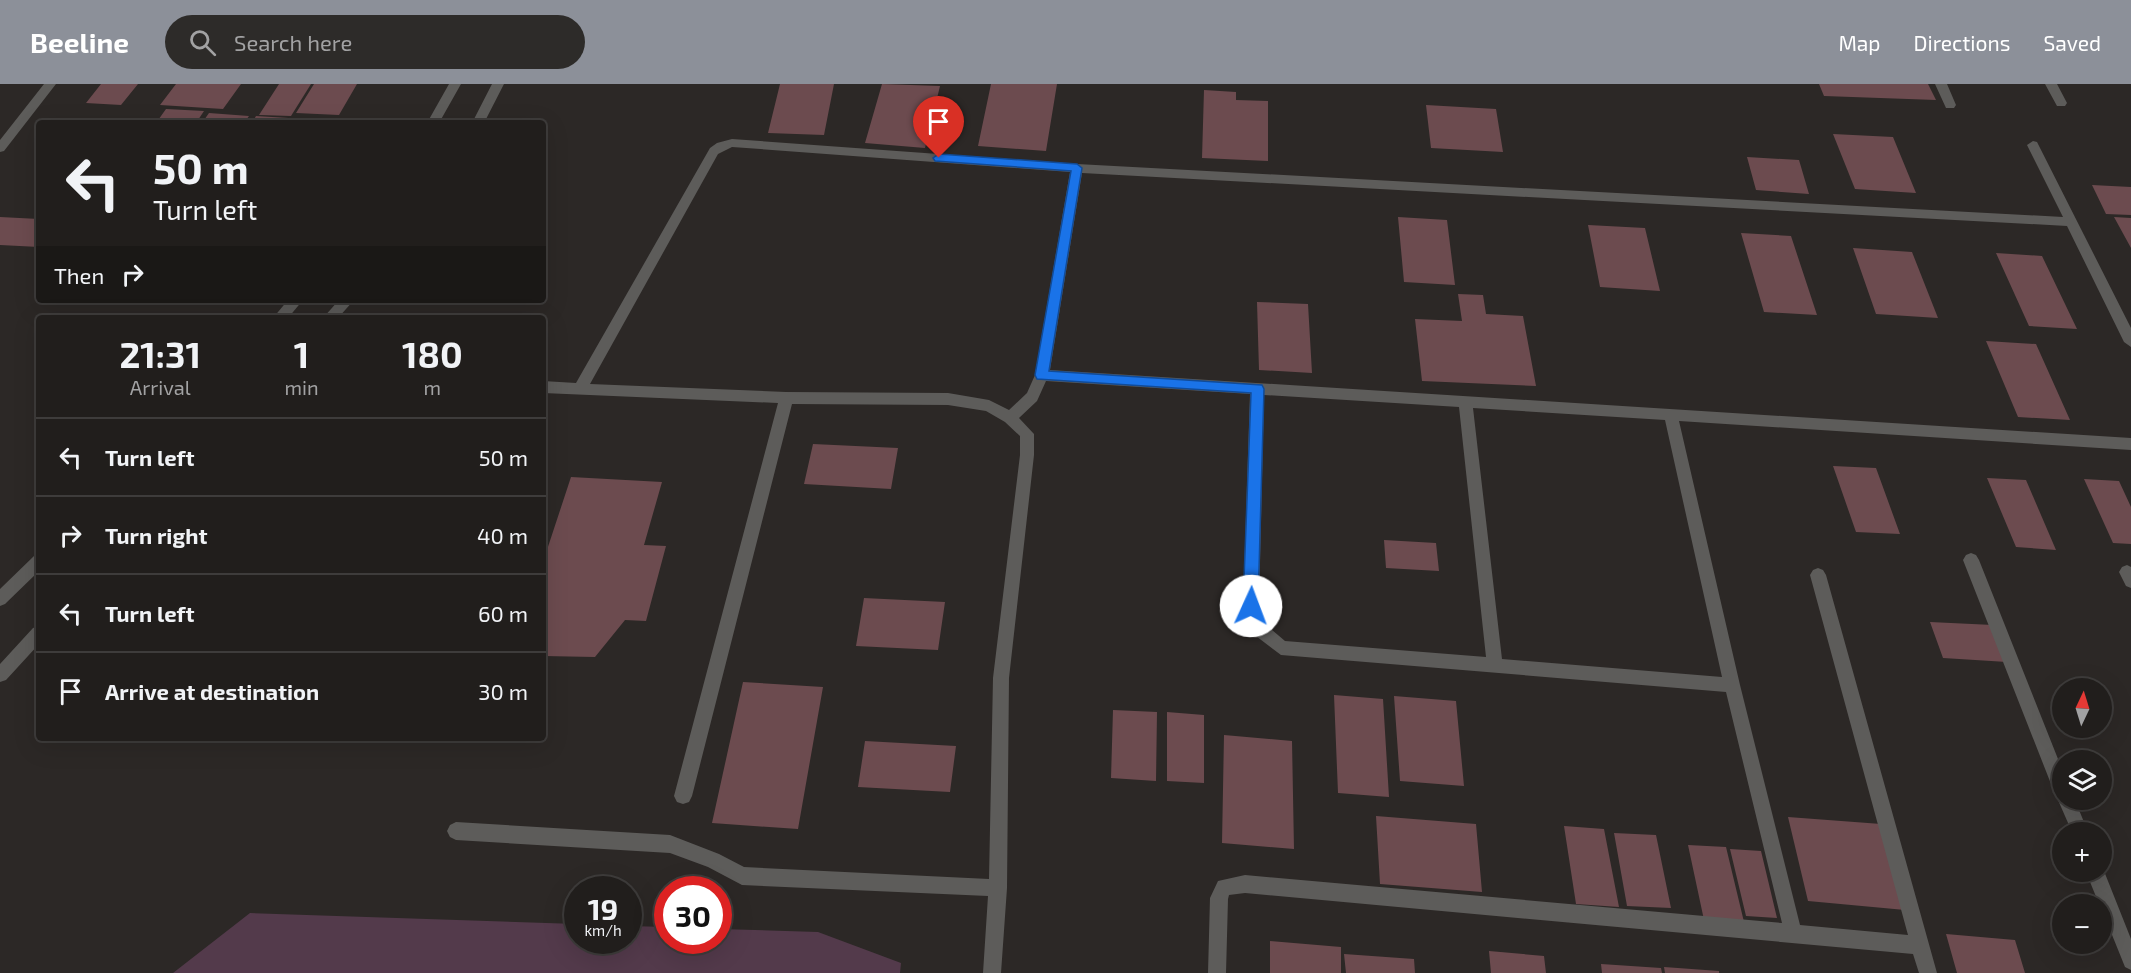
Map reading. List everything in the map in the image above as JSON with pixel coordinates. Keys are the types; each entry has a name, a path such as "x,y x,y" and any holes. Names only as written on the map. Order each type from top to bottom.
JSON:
{"street":[{"path":"0,148 50,84"},
{"path":"435,120 455,84"},
{"path":"480,120 498,84"},
{"path":"1941,84 1950,105"},
{"path":"2051,84 2061,103"},
{"path":"580,388 714,151 732,143 1077,168 2070,222"},
{"path":"2033,145 2131,342"},
{"path":"1010,418 1032,397 1042,375 1077,168"},
{"path":"283,315 293,303"},
{"path":"333,315 343,303"},
{"path":"1042,375 2131,444"},
{"path":"546,387 786,398 948,399 988,406 1010,418 1027,434 1028,454 1001,678 998,888 993,973"},
{"path":"1257,389 1251,606 1258,628 1281,648 1732,685"},
{"path":"683,796 786,398"},
{"path":"1465,402 1496,665"},
{"path":"1671,415 1732,685 1793,933"},
{"path":"1971,560 2052,764"},
{"path":"0,599 36,564"},
{"path":"1818,575 1928,973"},
{"path":"0,675 36,636"},
{"path":"456,831 669,844 712,860 742,876 998,888"},
{"path":"2099,882 2131,961"},
{"path":"1217,973 1219,898 1224,887 1245,884 1920,945"}],"shaded area":[{"path":"250,913 564,924 564,954 642,954 642,926 654,927 654,954 732,954 732,929 818,932 901,963 900,973 173,973"}],"building":[{"path":"101,84 138,84 121,105 86,103"},
{"path":"176,84 241,84 223,109 160,105"},
{"path":"279,84 311,84 291,116 259,115"},
{"path":"314,84 357,84 339,115 296,113"},
{"path":"780,84 834,84 824,135 768,133"},
{"path":"882,84 940,86 925,148 865,143"},
{"path":"991,84 1057,84 1046,151 978,146"},
{"path":"1819,84 1928,84 1936,100 1824,96"},
{"path":"1204,90 1236,92 1236,100 1268,101 1268,161 1202,158"},
{"path":"1426,105 1496,109 1503,152 1431,148"},
{"path":"166,109 204,111 198,120 158,120"},
{"path":"209,113 249,116 246,120 204,120"},
{"path":"256,116 321,120 254,120"},
{"path":"1833,134 1893,137 1916,193 1855,189"},
{"path":"1747,157 1799,160 1809,194 1756,190"},
{"path":"2092,185 2131,187 2131,215 2106,214"},
{"path":"0,217 36,219 36,247 0,245"},
{"path":"1398,217 1447,220 1455,285 1404,282"},
{"path":"2114,217 2131,218 2131,248"},
{"path":"1588,225 1645,228 1660,291 1600,287"},
{"path":"1741,233 1791,236 1817,315 1764,312"},
{"path":"1853,248 1912,252 1938,318 1876,314"},
{"path":"1996,253 2042,256 2077,329 2029,326"},
{"path":"1458,294 1483,295 1486,314 1523,316 1536,386 1422,381 1415,319 1462,321"},
{"path":"1257,302 1308,304 1312,373 1259,370"},
{"path":"1986,341 2036,344 2070,420 2018,417"},
{"path":"813,444 898,448 891,489 804,484"},
{"path":"1833,466 1876,468 1900,534 1856,532"},
{"path":"571,477 662,482 644,545 666,546 646,621 625,620 595,657 546,656 546,553"},
{"path":"1987,478 2026,480 2056,550 2016,547"},
{"path":"2084,479 2119,481 2131,507 2131,544 2113,543"},
{"path":"1384,540 1436,543 1439,571 1386,568"},
{"path":"864,598 945,602 938,650 856,646"},
{"path":"1930,622 1993,625 2007,662 1943,658"},
{"path":"743,682 823,687 798,829 712,823"},
{"path":"1334,695 1383,699 1389,797 1338,793"},
{"path":"1394,696 1456,701 1464,786 1400,781"},
{"path":"1113,710 1157,712 1156,781 1111,778"},
{"path":"1167,712 1204,715 1204,783 1167,781"},
{"path":"1224,735 1292,741 1294,849 1222,843"},
{"path":"865,741 956,746 950,792 858,787"},
{"path":"1376,816 1476,824 1482,892 1380,884"},
{"path":"1788,817 1881,824 1905,910 1808,901"},
{"path":"1564,826 1604,829 1619,907 1576,904"},
{"path":"1614,833 1656,835 1671,908 1627,906"},
{"path":"1688,845 1726,847 1744,922 1704,920"},
{"path":"1730,849 1761,851 1777,918 1746,916"},
{"path":"1946,934 2015,940 2025,973 1957,973"},
{"path":"1270,941 1341,947 1341,973 1270,973"},
{"path":"1489,951 1544,956 1546,973 1491,973"},
{"path":"1344,954 1414,959 1415,973 1346,973"},
{"path":"1601,964 1661,968 1662,973 1602,973"},
{"path":"1664,967 1719,971 1719,973 1665,973"}],"route":[{"path":"939,158 1077,168 1042,375 1257,389 1251,606"}]}
